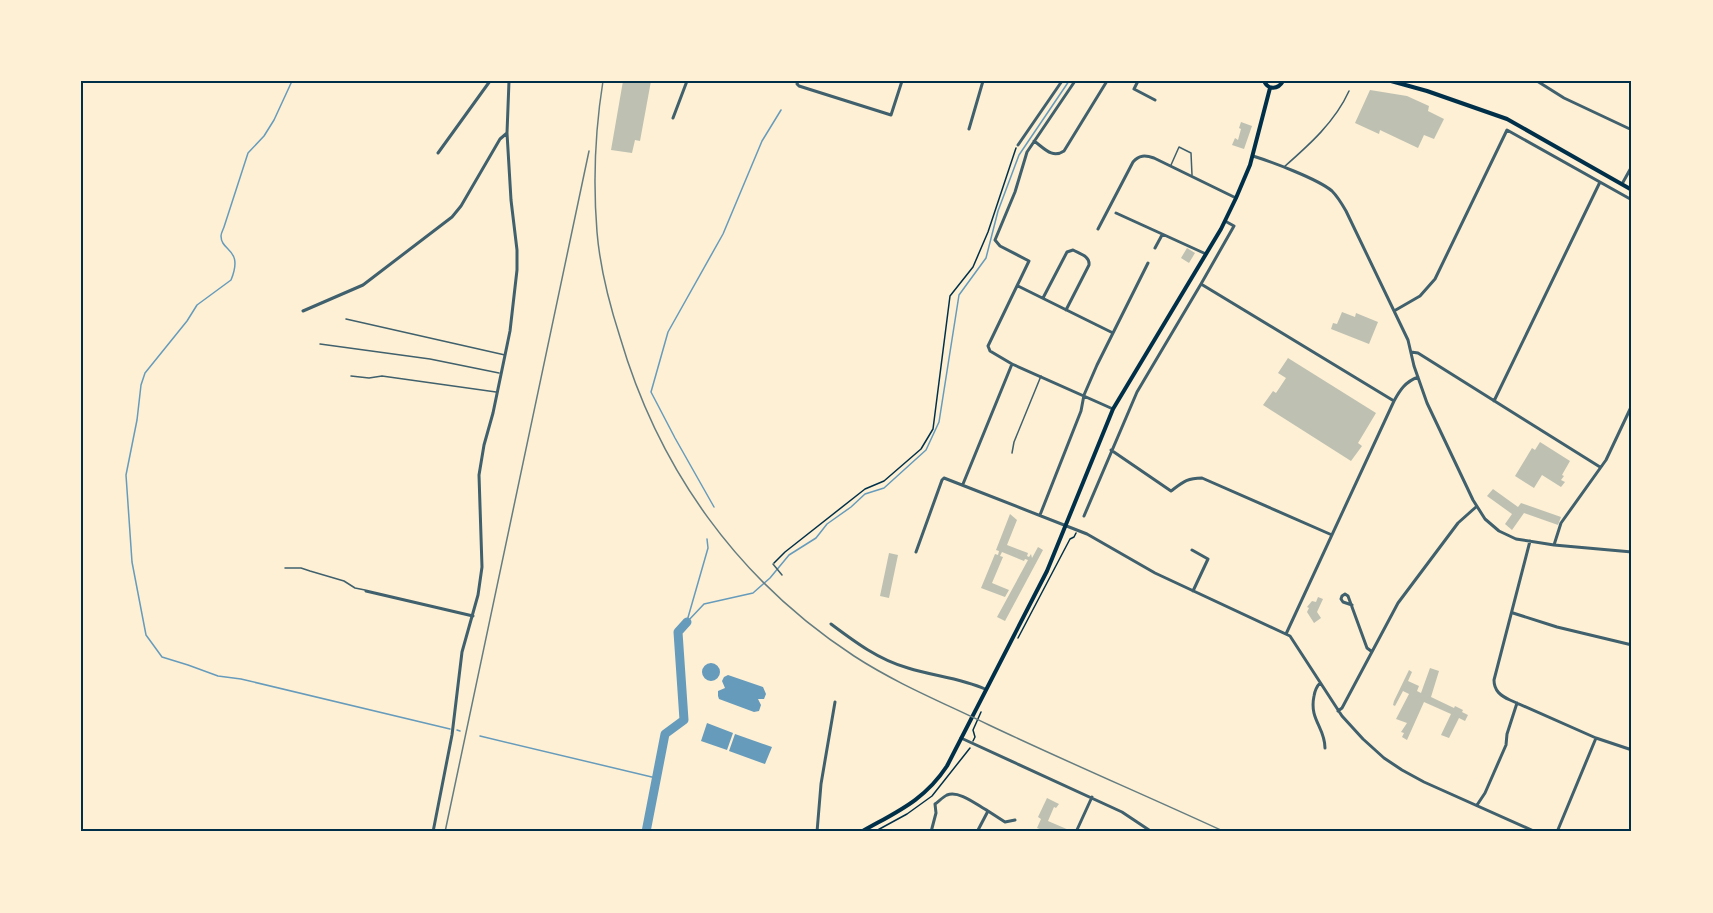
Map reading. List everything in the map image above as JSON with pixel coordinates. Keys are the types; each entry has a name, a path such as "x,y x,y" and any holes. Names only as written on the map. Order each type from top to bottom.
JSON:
{"main road":[{"path":"1264,81 1270,88"},
{"path":"1270,88 1278,87 1283,81"},
{"path":"1391,81 1508,118 1632,190"},
{"path":"861,832 919,799 932,787 947,766 1047,571 1113,409 1206,254 1236,198 1253,156 1270,88"}],"street":[{"path":"438,153 490,81"},
{"path":"433,832 452,735 462,652 478,595 482,567 479,475 510,331 517,260 507,133 509,81"},
{"path":"673,118 687,81"},
{"path":"797,83 891,114 902,81"},
{"path":"969,129 983,81"},
{"path":"1018,145 1062,81"},
{"path":"1076,81 1027,152 1015,192 995,240 1000,246 1029,261 988,346 990,351 1012,364 1113,409"},
{"path":"1034,141 1051,153 1056,155 1062,153 1107,81"},
{"path":"1138,81 1134,89 1155,100"},
{"path":"1537,81 1564,98 1632,130"},
{"path":"1394,312 1416,300 1435,279 1507,130 1632,200"},
{"path":"303,311 363,285 452,217 461,206 500,139 507,133"},
{"path":"1546,152 1551,143"},
{"path":"1098,229 1133,162 1144,155 1236,198"},
{"path":"1253,156 1322,185 1337,197 1353,223 1408,340 1426,403 1476,507 1488,522 1513,538 1554,545 1632,552"},
{"path":"1622,184 1632,166"},
{"path":"1494,401 1600,182"},
{"path":"1116,213 1162,236 1182,242 1206,254"},
{"path":"1084,516 1137,392 1234,226 1225,221"},
{"path":"1155,248 1162,236"},
{"path":"1043,298 1067,252 1073,250 1086,257 1089,266 1066,310"},
{"path":"1040,515 1084,395 1148,263"},
{"path":"1202,284 1394,401"},
{"path":"1017,285 1113,333"},
{"path":"1411,352 1417,353 1600,467"},
{"path":"963,484 1012,364"},
{"path":"1286,634 1394,401 1404,385 1418,377"},
{"path":"1554,545 1562,523 1606,460 1632,405"},
{"path":"1111,450 1171,490 1184,481 1202,478 1332,535"},
{"path":"916,552 944,478 949,478 1077,530 1103,542 1155,573 1290,636 1338,711 1363,739 1392,764 1419,779 1536,832"},
{"path":"1338,711 1342,708 1404,594 1458,523 1476,507"},
{"path":"1530,541 1494,685 1501,695 1517,703 1596,738 1632,750"},
{"path":"1192,550 1208,559 1192,591"},
{"path":"366,591 472,616"},
{"path":"1352,605 1367,648 1371,651"},
{"path":"1513,612 1557,627 1632,645"},
{"path":"831,624 881,658 907,668 985,689"},
{"path":"1320,683 1316,687 1312,710 1326,748"},
{"path":"817,832 820,784 835,702"},
{"path":"1477,805 1485,793 1506,746 1517,703"},
{"path":"961,738 1092,797 1122,812 1152,832"},
{"path":"1557,832 1596,738"},
{"path":"931,832 936,813 935,804 951,794 967,799 1005,822 1015,820"},
{"path":"1076,832 1092,797"},
{"path":"977,832 987,811"}],"lane":[{"path":"1283,167 1328,124 1341,107 1349,91"},
{"path":"1171,166 1179,147 1191,153 1191,176"},
{"path":"346,320 506,355"},
{"path":"320,344 430,359 502,373"},
{"path":"351,376 394,378 497,393"},
{"path":"1012,453 1014,442 1041,376"},
{"path":"773,564 782,575"},
{"path":"285,568 301,568 344,581 355,588 366,591"}],"path":[{"path":"773,564 784,552 864,489 884,481 921,449 933,429 950,296 973,267 988,232 1018,145"},
{"path":"1017,641 1070,539 1074,537 1077,530"},
{"path":"956,765 972,743 981,708"}],"water":[{"path":"711,663 717,666 720,672 717,678 711,681 705,678 702,672 705,666"},
{"path":"728,675 763,687 766,694 764,699 758,699 761,705 759,711 754,712 719,699 718,691 725,688 722,681"},
{"path":"707,723 733,733 727,750 701,741"},
{"path":"735,734 772,747 765,764 729,751"}],"building":[{"path":"623,81 651,81 640,141 635,140 632,153 611,150"},
{"path":"1370,90 1407,96 1429,106 1428,111 1444,119 1434,139 1424,135 1418,148 1380,130 1379,134 1355,123"},
{"path":"1241,122 1252,126 1244,149 1232,145 1235,138 1238,140"},
{"path":"1187,248 1195,253 1189,263 1181,258"},
{"path":"1342,312 1355,317 1356,313 1378,322 1369,344 1331,329 1333,323 1337,324"},
{"path":"1288,358 1376,413 1358,443 1362,446 1351,461 1263,405 1273,391 1276,393 1286,378 1278,373"},
{"path":"1540,442 1570,461 1562,475 1564,476 1561,480 1565,482 1561,487 1542,475 1534,488 1515,476 1532,448 1535,450"},
{"path":"1493,489 1518,507 1521,503 1561,517 1558,525 1524,513 1512,530 1505,524 1512,514 1487,496"},
{"path":"1010,514 1017,520 1007,545 1028,553 1029,557 1031,554 1032,558 1038,547 1043,550 1005,621 997,617 1028,560 1024,561 1002,552 1000,556 1003,557 992,583 1009,590 1005,597 981,588 995,554 998,555 999,551 996,550"},
{"path":"889,553 898,555 889,598 880,596"},
{"path":"1318,597 1323,599 1317,612 1321,618 1314,623 1307,612 1309,608 1307,607 1312,601 1316,602"},
{"path":"1430,668 1439,671 1431,697 1454,708 1455,706 1468,715 1465,721 1459,718 1449,738 1441,735 1451,714 1424,702 1407,740 1402,737 1404,733 1401,732 1407,723 1396,719 1409,694 1403,691 1395,706 1394,701 1409,670 1412,672 1408,681 1419,686 1417,691 1421,693"},
{"path":"1047,798 1059,804 1056,808 1054,807 1048,821 1069,830 1068,832 1047,832 1037,828 1041,819 1038,817"}],"waterway":[{"path":"292,81 274,120 264,136 248,153 221,234 224,245 234,256 231,280 197,305 145,373 141,385 137,420 126,475 132,562 146,635 162,657 218,676 241,679 450,729"},
{"path":"687,622 704,604 753,593 770,578 789,555 816,538 827,524 865,494 884,488 926,450 939,422 959,295 986,258 998,211 1019,155 1069,81"},
{"path":"714,507 651,392 668,332 723,234 762,141 781,110"},
{"path":"687,621 708,548 707,539"},
{"path":"646,832 665,734 684,720 678,632 687,622"},
{"path":"480,736 656,778"}],"railway":[{"path":"603,81 595,175 596,213 600,259 612,311 636,386 657,432 681,476 708,518 739,557 774,593 812,626 887,676 1018,739 1225,832"},
{"path":"445,832 589,151"}]}
